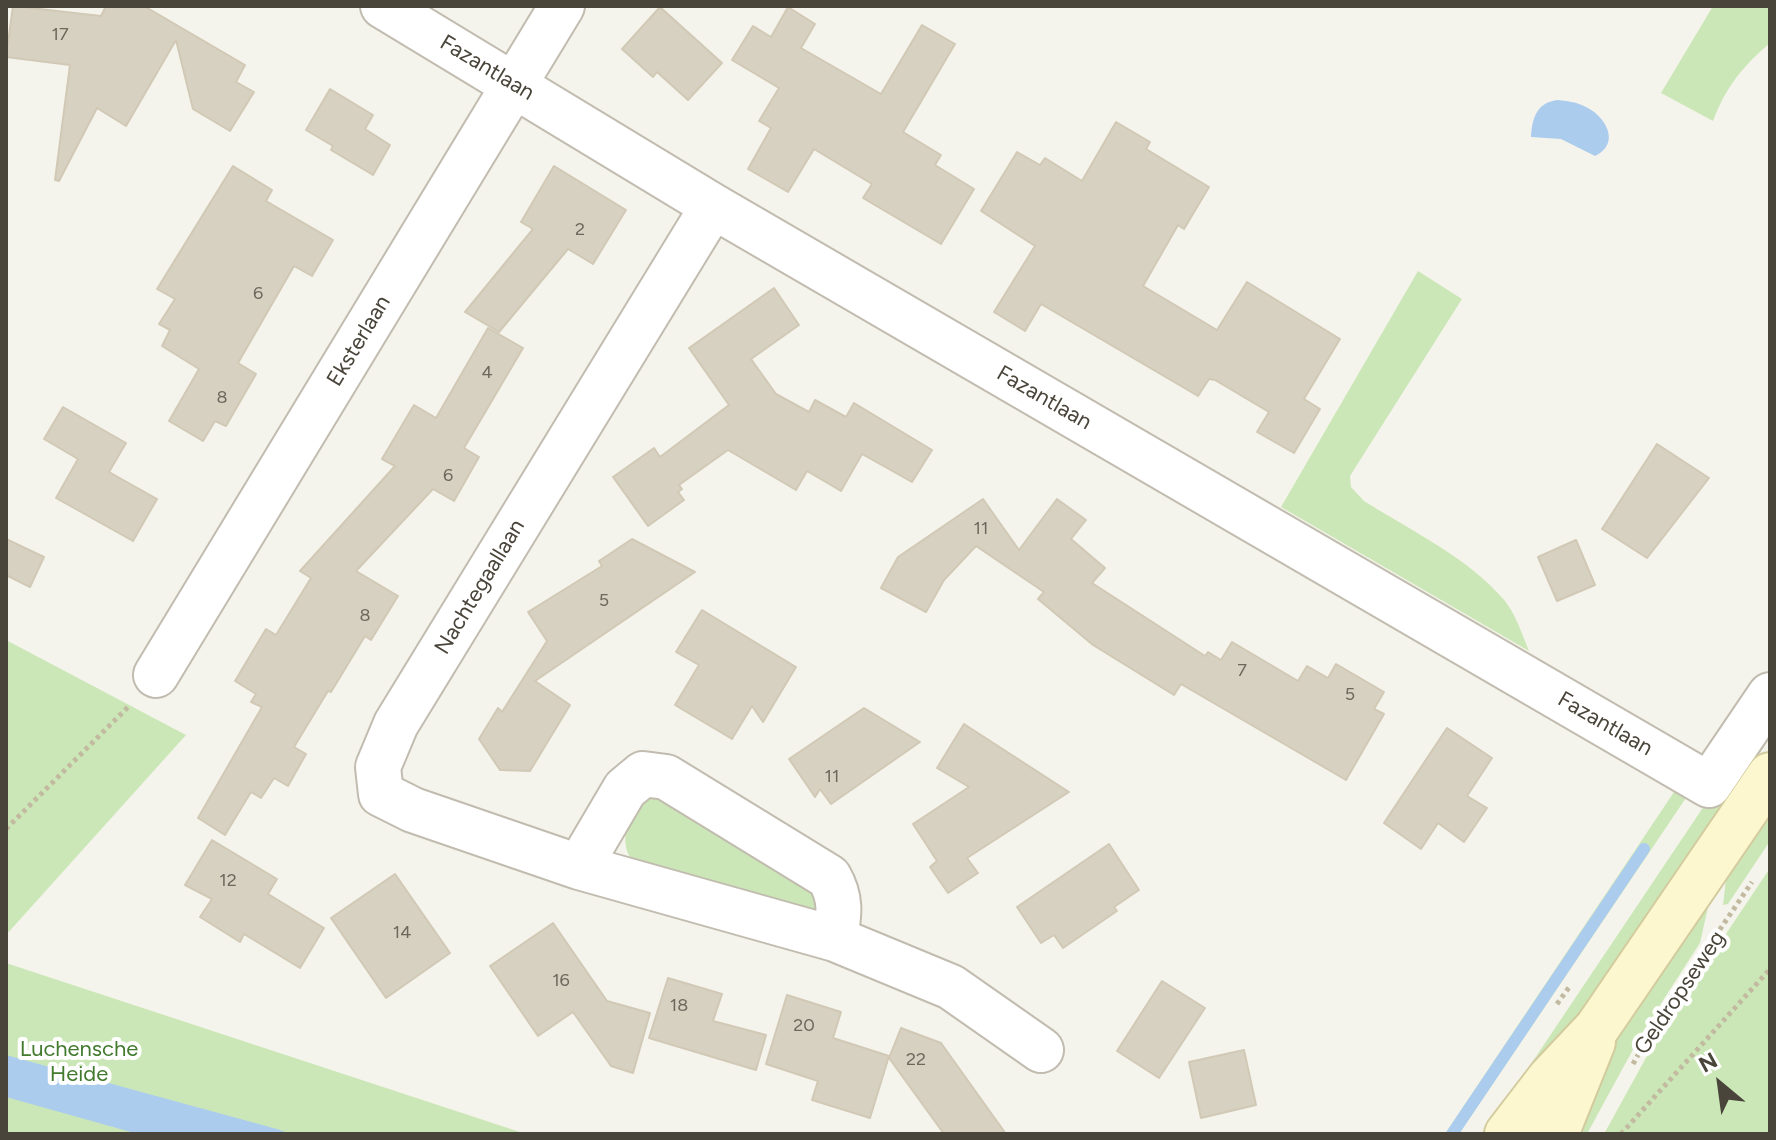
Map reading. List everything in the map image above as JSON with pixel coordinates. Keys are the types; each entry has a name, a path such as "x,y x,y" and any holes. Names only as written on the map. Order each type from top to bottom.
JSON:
{"main road":[{"path":"1507,1134 1550,1078 1597,1028 1770,775"},
{"path":"1556,1134 1581,1079 1597,1028"}],"street":[{"name":"Fazantlaan","path":"383,6 713,206 1709,785 1770,695"},
{"name":"Eksterlaan","path":"156,675 562,6"},
{"name":"Nachtegaallaan","path":"713,206 396,724 378,767 381,794 413,810 579,867 835,939 951,987 1041,1050"},
{"path":"579,867 625,789 643,774 666,777 829,877 838,892 840,908 835,939"}],"path":[{"path":"6,829 156,675"},
{"name":"Geldropseweg","path":"1628,1073 1650,1033 1754,879"},
{"path":"1621,1134 1770,969"}],"green space":[{"path":"1713,6 1770,6 1770,43 1736,78 1713,121 1661,93"},
{"path":"1418,271 1462,299 1350,476 1351,487 1364,501 1457,558 1490,585 1512,612 1529,651 1281,507"},
{"path":"6,640 186,735 6,935"},
{"path":"1770,717 1770,738 1553,1057 1494,1134 1484,1134 1706,803"},
{"path":"1678,786 1688,795 1459,1134 1445,1134"},
{"path":"654,794 813,885 820,911 811,917 632,860 625,842 628,823 639,806"},
{"path":"1770,805 1770,841 1728,904 1723,905 1727,870"},
{"path":"1770,868 1770,1134 1604,1134 1659,1034"},
{"path":"1709,903 1700,943 1642,1033 1587,1134 1572,1134 1619,1032"},
{"name":"Luchensche Heide","path":"6,963 526,1134 6,1134"}],"water":[{"path":"1558,100 1592,110 1604,122 1609,137 1603,150 1595,156 1561,139 1531,137 1537,112 1545,104"},
{"path":"6,1055 291,1134 138,1134 6,1097"}],"building":[{"path":"13,6 101,16 106,6 144,6 245,65 236,82 254,92 230,131 193,109 176,40 126,126 97,108 59,181 55,180 70,65 6,57"},
{"path":"660,7 722,63 688,100 657,72 653,77 622,49"},
{"path":"788,7 815,24 801,48 881,94 922,25 955,44 903,132 941,155 935,165 974,189 941,244 863,198 872,184 814,149 788,192 748,169 771,128 759,121 779,88 732,60 753,26 771,37"},
{"path":"330,89 373,115 365,129 390,145 373,175 331,150 333,146 306,130"},
{"path":"1116,122 1150,142 1146,149 1209,187 1184,229 1178,225 1143,286 1217,330 1247,282 1340,339 1304,399 1320,409 1294,453 1257,432 1269,412 1215,380 1209,379 1198,396 1041,304 1025,331 994,312 1035,246 981,211 1017,152 1040,165 1045,158 1082,181"},
{"path":"233,166 272,190 266,201 333,240 312,276 294,266 238,363 256,374 226,426 215,421 203,441 169,421 199,369 162,346 170,330 159,324 175,299 157,289"},
{"path":"554,166 626,210 593,264 568,249 499,332 465,312 533,229 521,222"},
{"path":"774,288 799,325 751,359 776,394 809,412 815,400 846,417 854,403 932,450 912,482 862,454 841,491 807,471 796,490 728,450 679,485 682,489 678,492 684,500 648,526 613,477 654,448 660,457 729,405 689,348"},
{"path":"488,328 523,348 464,448 479,457 454,501 433,489 356,571 398,596 371,640 365,636 294,747 306,754 288,786 274,778 261,798 251,792 225,835 198,818 262,707 251,702 256,694 235,681 266,629 276,635 311,578 300,571 395,466 382,459 414,405 436,418"},
{"path":"63,407 126,443 109,472 157,499 133,541 56,498 78,459 44,439"},
{"path":"1657,444 1709,478 1647,558 1602,529"},
{"path":"983,499 1019,550 1057,499 1086,520 1071,539 1105,568 1092,583 1205,656 1208,652 1221,660 1232,642 1298,681 1307,666 1328,678 1336,664 1384,692 1374,709 1384,714 1346,780 1181,684 1174,695 1093,645 1038,599 1044,592 976,546 944,580 926,612 881,588 898,557"},
{"path":"6,539 44,557 30,587 6,575"},
{"path":"632,539 695,572 535,681 570,705 530,771 500,770 479,739 498,708 502,712 547,641 528,612 602,566 599,561"},
{"path":"1576,540 1595,585 1557,601 1538,557"},
{"path":"702,610 796,667 763,722 752,706 732,739 675,705 699,665 676,652"},
{"path":"864,708 920,742 831,804 820,789 815,797 789,759"},
{"path":"964,724 1069,792 967,858 978,873 948,893 930,867 937,861 913,824 969,787 937,768"},
{"path":"1447,728 1492,758 1467,796 1487,808 1464,842 1438,823 1421,849 1384,823"},
{"path":"212,840 277,879 268,894 324,928 300,968 244,934 240,942 200,917 212,899 185,885"},
{"path":"1109,844 1139,890 1114,907 1117,911 1063,948 1054,935 1041,943 1017,907"},
{"path":"395,874 450,953 386,998 331,918"},
{"path":"553,923 607,1001 650,1013 633,1073 611,1066 573,1012 538,1036 490,966"},
{"path":"668,978 722,994 713,1021 766,1035 756,1070 649,1038"},
{"path":"1162,981 1205,1008 1159,1078 1117,1051"},
{"path":"787,995 841,1012 833,1038 889,1056 870,1118 812,1100 818,1081 766,1064"},
{"path":"901,1028 941,1043 1006,1134 944,1134 889,1058"},
{"path":"1244,1050 1256,1105 1201,1118 1189,1062"}],"waterway":[{"path":"1452,1134 1644,849"}]}
